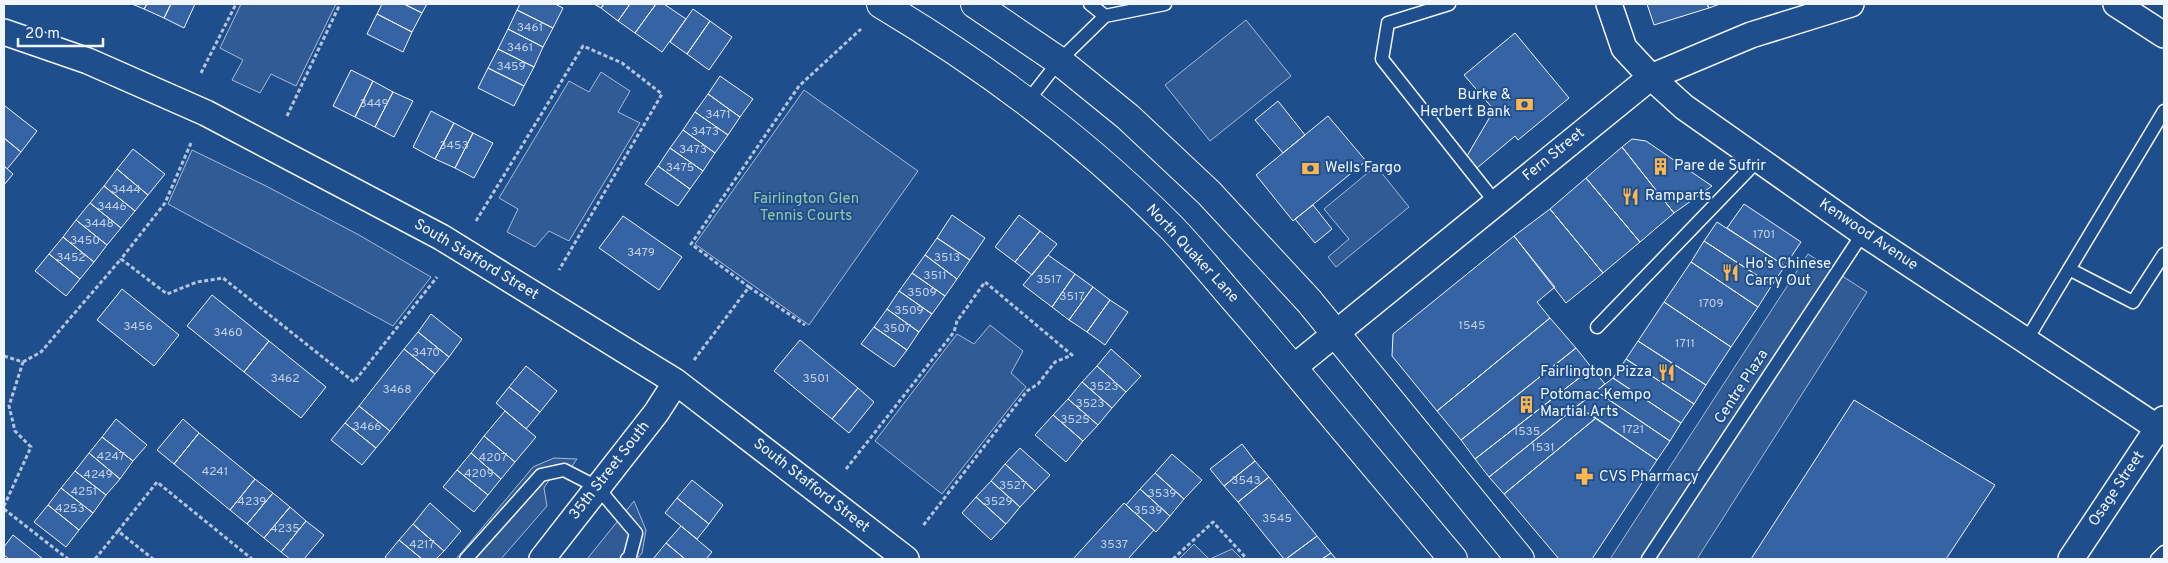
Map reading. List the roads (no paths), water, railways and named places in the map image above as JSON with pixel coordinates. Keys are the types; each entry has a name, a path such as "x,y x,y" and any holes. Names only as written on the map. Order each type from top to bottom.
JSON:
{"main road":[{"name":"North Quaker Lane","path":"880,4 915,24 1027,102 1094,156 1172,228 1293,368 1453,559"},
{"path":"975,4 1059,60 1128,117 1209,193 1309,301 1520,559"}],"street":[{"name":"Kenwood Avenue","path":"1610,4 1624,48 1651,77 1684,107 1863,232 2026,341 2162,426"},
{"name":"Fern Street","path":"1293,368 1651,77 1751,35 1851,4"},
{"path":"2116,4 2164,35"},
{"name":"South Stafford Street","path":"4,32 88,62 223,121 441,237 676,382 906,559"},
{"name":"35th Street South","path":"542,559 656,413 676,382"},
{"name":"Osage Street","path":"2070,559 2162,426"}],"lane":[{"path":"1090,4 1105,16"},
{"path":"1027,102 1059,60 1105,16 1165,4"},
{"path":"1449,4 1388,23 1382,59 1496,203"},
{"path":"2026,341 2162,118"},
{"path":"1597,327 1759,159"},
{"name":"Centre Plaza","path":"1648,559 1863,232"},
{"path":"2069,269 2133,302 2164,254"},
{"path":"466,559 541,475 564,470 597,487 636,533 630,556 627,559"},
{"path":"2157,559 2164,552"}],"place":[{"name":"Burke & Herbert Bank","path":"1525,104"},
{"name":"Pare de Sufrir","path":"1660,166"},
{"name":"Wells Fargo","path":"1311,168"},
{"name":"Ramparts","path":"1631,196"},
{"name":"Ho's Chinese Carry Out","path":"1731,273"},
{"name":"Fairlington Pizza","path":"1666,372"},
{"name":"Potomac Kempo Martial Arts","path":"1526,404"},
{"name":"CVS Pharmacy","path":"1585,477"}],"park label":[{"name":"Fairlington Glen Tennis Courts","path":"806,208"}]}
